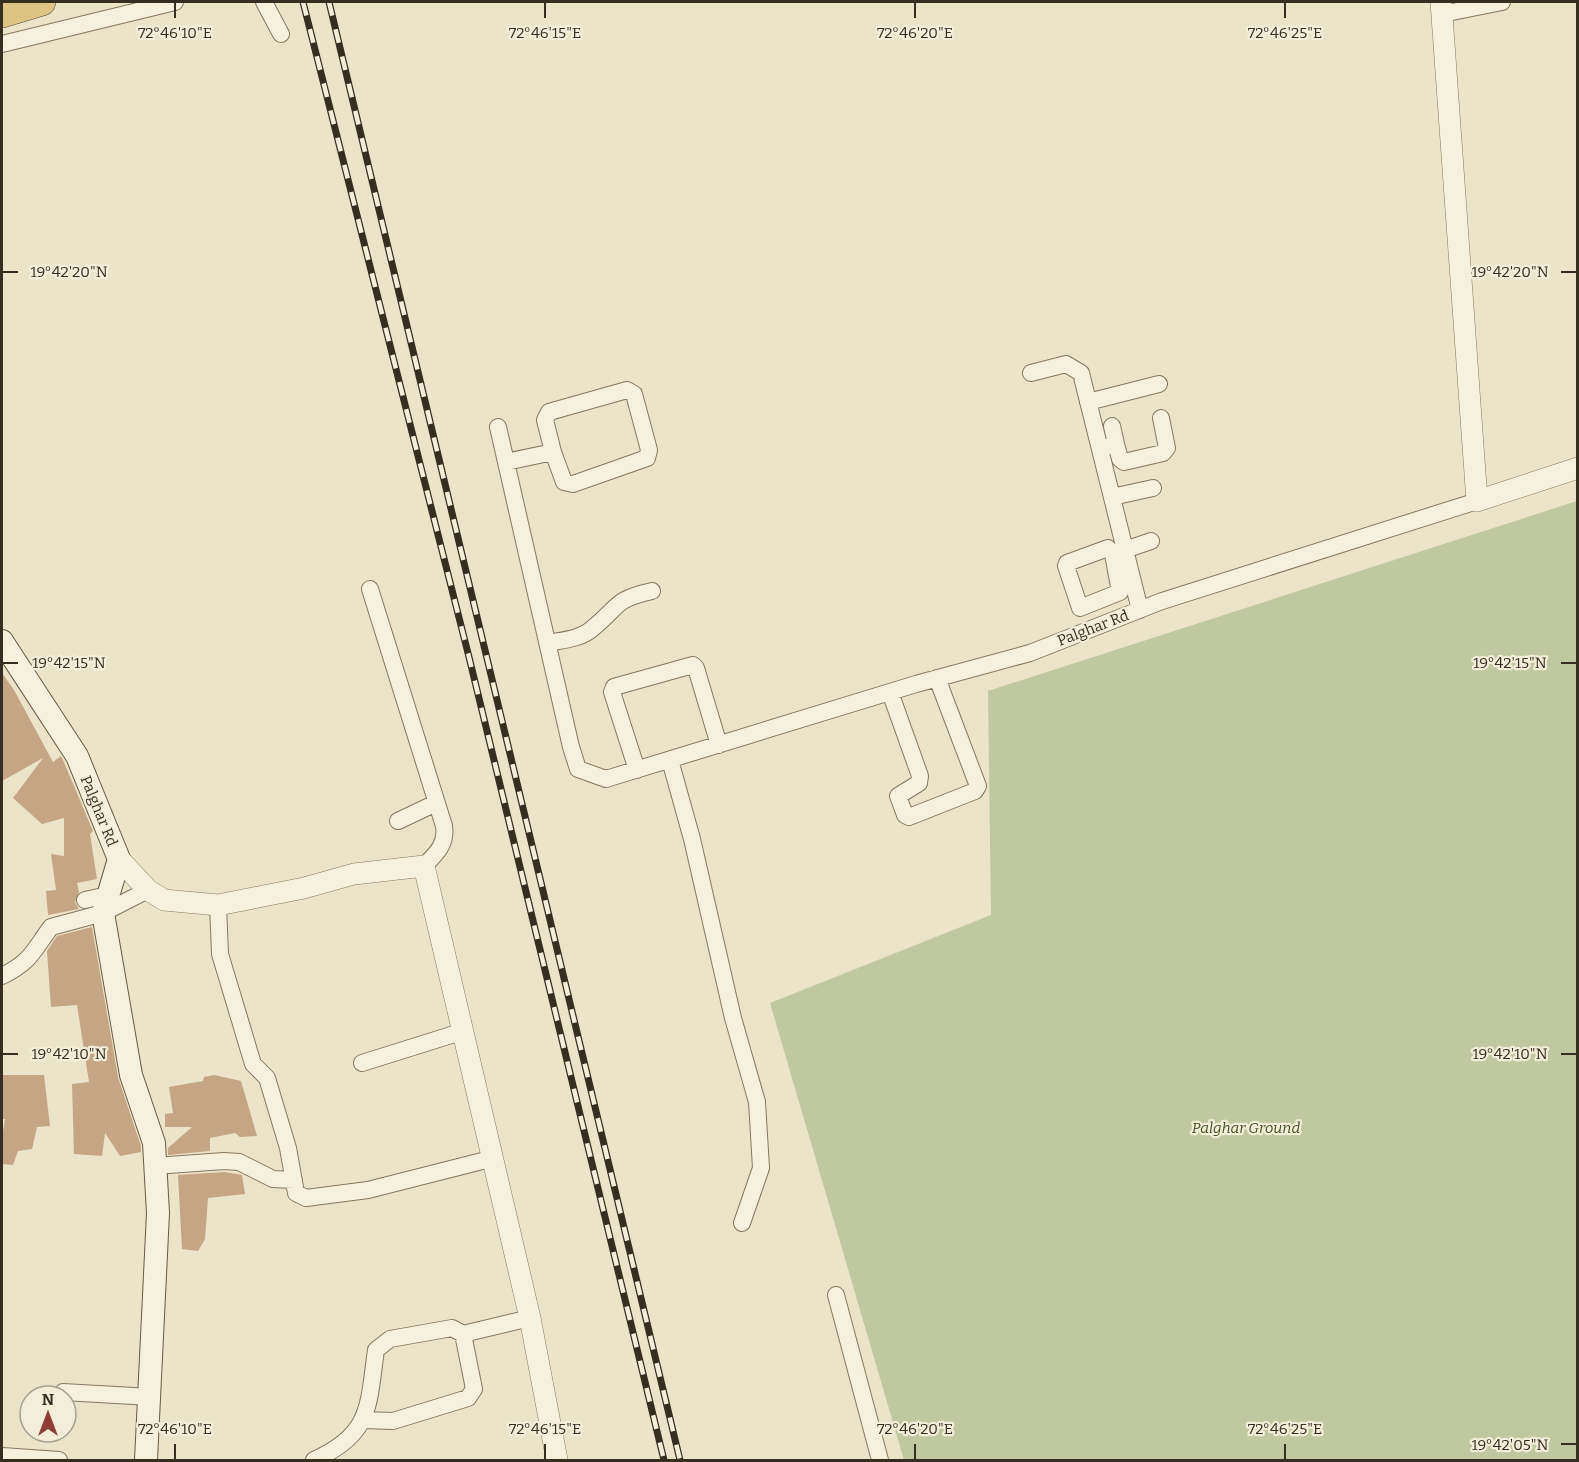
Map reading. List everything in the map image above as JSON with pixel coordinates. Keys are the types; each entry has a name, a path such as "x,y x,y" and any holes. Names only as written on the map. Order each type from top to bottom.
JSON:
{"highway":[{"path":"2,14 42,2"}],"main road":[{"name":"Palghar Rd","path":"2,640 77,756 119,859"},
{"path":"119,859 105,904 131,1075 154,1143 158,1213 147,1461"}],"street":[{"path":"2,44 175,2"},
{"path":"264,2 281,34"},
{"path":"1477,501 1441,8 1502,2"},
{"path":"1031,373 1066,364 1075,367 1081,373 1088,402 1108,446 1124,462 1163,453 1167,448 1161,418"},
{"path":"1088,402 1159,384"},
{"path":"627,390 634,394 649,450 647,458 573,484 564,482 553,452 545,420 549,412 627,390"},
{"path":"1112,426 1108,446 1119,552 1140,610"},
{"path":"498,427 548,643 581,636 593,629 613,606 628,597 652,591"},
{"path":"506,462 553,452"},
{"name":"Palghar Rd","path":"548,643 578,769 606,779 890,692 1030,652 1140,610 1578,468"},
{"path":"1112,498 1153,488"},
{"path":"1119,552 1151,541"},
{"path":"370,589 445,835 440,849 424,866 530,1318 557,1461"},
{"path":"637,770 612,692 614,687 693,665 696,668 719,745"},
{"path":"890,692 920,776 919,783 898,796 905,815 909,817 975,791 978,786 937,678"},
{"path":"670,760 692,839 733,1018 757,1102 762,1168 742,1223"},
{"path":"398,821 436,803"},
{"name":"Palghar Rd","path":"119,859 148,890 164,900 218,905 304,888 354,874 424,866"},
{"path":"2,976 18,969 32,957 51,927 105,904 148,890"},
{"path":"85,900 105,904"},
{"path":"218,905 220,954 253,1064 267,1078 288,1148 296,1193 306,1198 368,1190 494,1158"},
{"path":"362,1063 464,1031"},
{"path":"155,1166 239,1162 273,1179 294,1180"},
{"path":"836,1295 880,1461"},
{"path":"314,1461 343,1444 359,1429 363,1420 376,1350 390,1338 452,1328 463,1334 530,1318"},
{"path":"363,1420 393,1421 468,1398 474,1389 463,1334"},
{"path":"78,1393 151,1397"},
{"path":"2,1456 59,1461"}],"green space":[{"name":"Palghar Ground","path":"1577,501 1577,1460 904,1460 770,1003 991,915 988,691"}],"building":[{"path":"2,673 14,690 53,762 61,756 93,831 90,834 97,879 77,883 79,892 75,902 79,909 48,915 46,891 56,890 51,854 64,856 64,818 42,824 13,798 43,758 2,781"},
{"path":"92,927 118,1077 141,1146 141,1152 120,1156 105,1133 102,1156 74,1154 72,1084 89,1082 77,1005 51,1007 47,951 57,936"},
{"path":"2,1075 44,1075 50,1126 37,1127 32,1149 18,1151 13,1165 2,1164 5,1119 2,1119"},
{"path":"214,1075 241,1081 257,1136 240,1137 235,1133 210,1138 210,1151 168,1155 168,1148 192,1127 165,1127 165,1114 173,1113 169,1087 203,1081 204,1077"},
{"path":"224,1172 242,1175 245,1194 208,1198 205,1239 198,1251 182,1249 178,1175"}],"railway":[{"path":"303,2 469,657 664,1460"},
{"path":"329,2 680,1460"}]}
